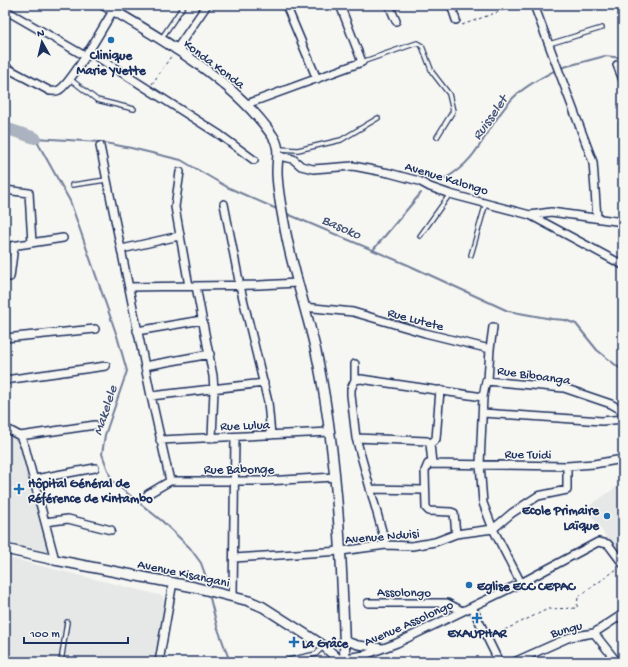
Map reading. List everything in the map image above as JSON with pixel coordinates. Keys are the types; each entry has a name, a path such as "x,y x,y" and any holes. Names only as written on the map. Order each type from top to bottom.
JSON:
{"street":[{"name":"Konda Konda","path":"104,5 218,78 247,104 274,136 279,153"},
{"path":"176,50 207,5"},
{"path":"286,5 317,79"},
{"path":"247,104 362,62 340,5"},
{"path":"389,5 396,21"},
{"path":"451,5 456,20"},
{"path":"534,5 593,162 597,218"},
{"path":"5,10 86,53 148,90 220,135 254,160"},
{"path":"5,67 50,91 55,92 60,90 70,79 113,11"},
{"path":"616,65 623,80"},
{"path":"623,124 623,133"},
{"path":"100,146 137,331 170,481"},
{"path":"279,153 277,172 284,223 297,283 319,366 330,432 341,551 344,661"},
{"name":"Avenue Kalongo","path":"279,153 293,159 301,166 313,169 352,166 388,172 419,180 430,187 450,194 486,202 530,215 623,265"},
{"path":"180,172 175,207 179,236 210,354 214,390 212,438"},
{"path":"5,190 29,193 32,243"},
{"path":"224,204 240,286 264,383 269,408 271,435"},
{"path":"530,215 551,212 623,222"},
{"path":"122,250 179,236"},
{"path":"5,247 63,238"},
{"path":"10,277 14,246"},
{"path":"129,287 240,286 297,283"},
{"name":"Rue Lutete","path":"304,307 353,312 425,333 490,348"},
{"path":"137,331 202,320"},
{"path":"493,327 487,381 483,397 480,464 484,508 493,529 521,583"},
{"path":"5,338 95,329"},
{"path":"145,366 210,354"},
{"path":"354,364 355,380 351,389 351,396 356,438 386,545"},
{"path":"5,380 106,366"},
{"path":"355,380 361,379 389,382 483,397"},
{"name":"Rue Biboanga","path":"487,381 564,388 611,404 623,411"},
{"path":"151,396 214,390 264,383"},
{"path":"430,444 436,439 440,390"},
{"path":"483,413 602,421 623,419"},
{"path":"5,428 20,436 95,425"},
{"name":"Rue Lulua","path":"160,440 330,432"},
{"path":"20,436 35,479 55,560"},
{"path":"233,595 235,437"},
{"path":"356,438 427,441 430,444 432,463 426,466 424,490 427,510 454,513 456,534"},
{"name":"Rue Tuidi","path":"432,463 567,466 594,464 623,459"},
{"path":"493,529 512,513 538,496 567,490 567,466"},
{"path":"35,479 95,468"},
{"name":"Rue Babonge","path":"148,494 170,481 266,481 335,477"},
{"path":"370,489 424,490"},
{"path":"45,522 68,519 111,530"},
{"name":"Avenue Nduisi","path":"234,558 341,551 386,545 412,546 435,542 456,534 493,529"},
{"name":"Avenue Assolongo","path":"344,661 385,648 521,583 598,542 608,544 623,565"},
{"name":"Avenue Kisangani","path":"5,549 233,595 263,607 324,646 344,661"},
{"path":"159,662 173,582"},
{"name":"Assolongo","path":"368,603 447,603 462,611"},
{"path":"472,607 499,662"},
{"name":"Bungu","path":"514,662 570,637 594,633 623,614"},
{"path":"594,633 617,662"},
{"path":"343,640 358,645 385,648"}],"lane":[{"path":"160,40 184,5"},
{"path":"549,44 602,28"},
{"path":"362,62 417,43 422,46 432,72 449,94 453,110 437,137"},
{"path":"70,79 97,100 134,110"},
{"path":"279,153 340,140 378,118"},
{"path":"72,185 106,180"},
{"path":"420,236 450,194"},
{"path":"471,255 486,202"},
{"path":"61,662 67,622"},
{"path":"280,662 316,654 324,646"}],"path":[{"path":"456,20 463,26 517,5"},
{"path":"148,90 176,50"},
{"path":"488,638 548,609 577,608 578,597 623,565"}],"shaded area":[{"name":"Hôpital Général de Référence de Kintambo","path":"5,430 17,434 52,557 5,545"},
{"name":"Ecole Primaire Laïque","path":"623,474 623,561 586,508 621,484"},
{"path":"5,557 163,596 164,609 156,662 5,662"}],"waterway":[{"name":"Ruisselet","path":"560,68 605,56 623,58"},
{"name":"Ruisselet","path":"444,179 457,171 467,162 483,141 496,119 513,98 528,86 556,70"},
{"path":"5,128 35,138"},
{"name":"Basoko","path":"35,138 100,142 181,160 227,187 279,210"},
{"name":"Makelele","path":"35,138 70,201 117,336 127,371 105,435 102,454 112,481 162,521 190,548 201,563 208,588"},
{"name":"Ruisselet","path":"373,250 421,193"},
{"name":"Basoko","path":"285,213 408,265 508,311 565,320 576,324 597,350 623,371"},
{"name":"Makelele","path":"209,594 217,626 230,662"}],"place":[{"name":"Clinique Marie Yvette","path":"111,40"},
{"name":"Hôpital Général de Référence de Kintambo","path":"19,489"},
{"name":"Ecole Primaire Laïque","path":"607,516"},
{"name":"Eglise ECC CEPAC","path":"469,585"},
{"name":"EXAUPHAR","path":"477,618"},
{"name":"La Grâce","path":"294,642"}]}
